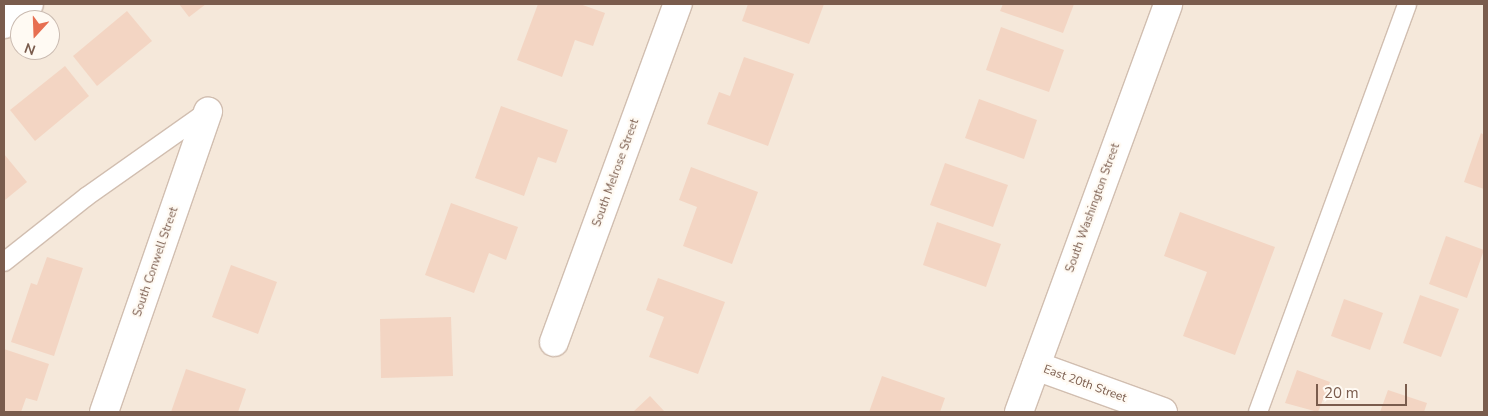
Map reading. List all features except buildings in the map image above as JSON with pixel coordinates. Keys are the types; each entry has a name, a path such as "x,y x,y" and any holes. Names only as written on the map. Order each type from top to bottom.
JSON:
{"street":[{"path":"4,24 29,4"},
{"name":"South Melrose Street","path":"554,342 678,4"},
{"name":"South Washington Street","path":"1019,412 1168,4"},
{"name":"South Conwell Street","path":"104,412 208,111"},
{"name":"East 20th Street","path":"1036,366 1163,412"}],"lane":[{"path":"1258,412 1406,4"},
{"path":"4,262 86,197 208,111"}],"shaded area":[{"path":"4,4 1484,4 1484,412 4,412"}]}
